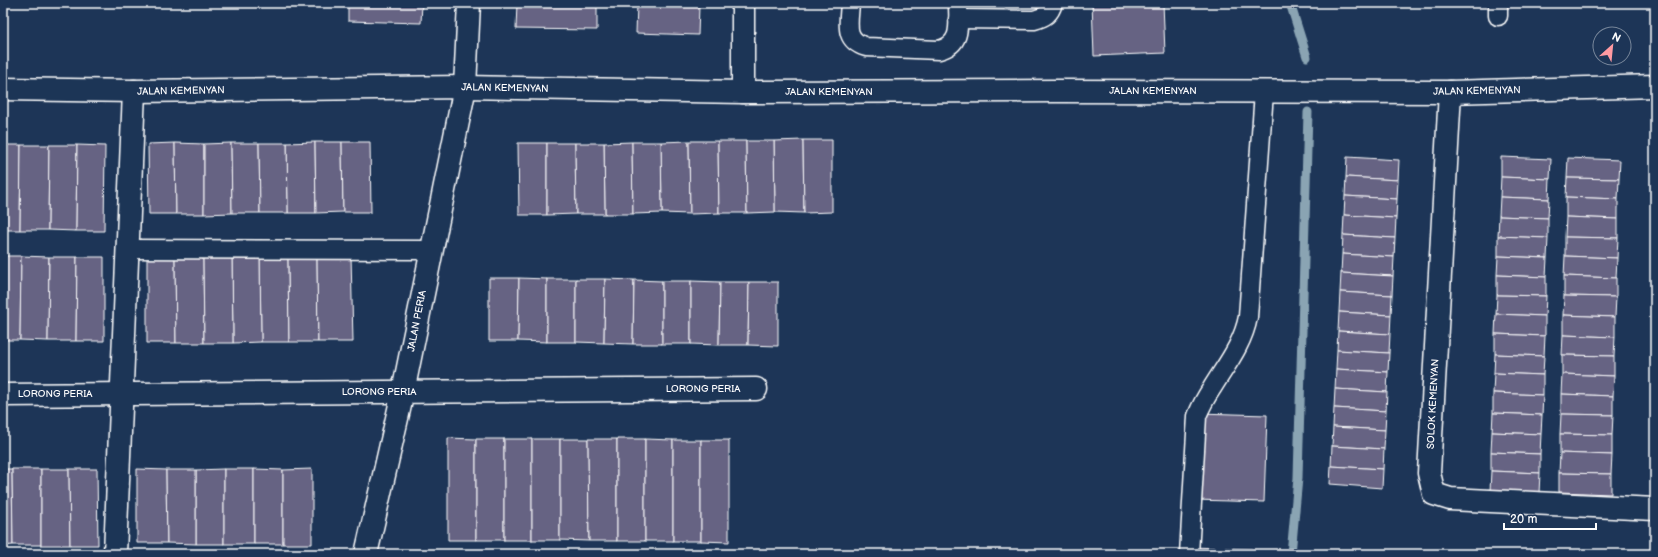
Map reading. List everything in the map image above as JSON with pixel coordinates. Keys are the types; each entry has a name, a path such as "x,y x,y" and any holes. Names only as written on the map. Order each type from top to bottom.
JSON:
{"street":[{"name":"JALAN PERIA","path":"366,554 403,392 465,87 469,3"},
{"path":"743,3 743,92"},
{"name":"JALAN KEMENYAN","path":"3,89 134,91 465,87 743,92 1450,92 1655,86"},
{"path":"115,554 134,91"},
{"name":"SOLOK KEMENYAN","path":"1450,92 1429,473 1434,494 1450,499 1655,509"},
{"name":"LORONG PERIA","path":"3,395 756,389"}],"lane":[{"path":"850,3 848,28 850,38 857,45 866,48 938,50 948,48 954,42 958,33 958,11 1034,20 1044,18 1050,11 1053,3"},
{"path":"1189,554 1197,416 1202,404 1241,342 1248,317 1264,92"},
{"path":"127,249 432,250"}],"building":[{"path":"348,3 422,3 421,23 348,21"},
{"path":"517,3 597,3 597,30 516,29"},
{"path":"699,3 699,6 637,4"},
{"path":"1092,3 1163,3 1165,53 1094,56"},
{"path":"637,4 699,6 698,35 636,33"},
{"path":"803,140 804,213 775,212 774,141"},
{"path":"803,140 832,140 832,212 804,213"},
{"path":"689,141 690,214 662,213 661,142"},
{"path":"689,141 718,141 719,213 690,214"},
{"path":"718,141 746,141 747,213 719,213"},
{"path":"746,141 774,141 775,212 747,213"},
{"path":"315,142 316,213 288,213 287,143"},
{"path":"315,142 342,142 343,212 316,213"},
{"path":"342,142 370,142 371,212 343,212"},
{"path":"632,142 633,214 605,214 604,143"},
{"path":"632,142 661,142 662,213 633,214"},
{"path":"175,143 176,214 149,214 148,144"},
{"path":"175,143 204,144 204,214 176,214"},
{"path":"231,143 232,213 204,214 204,144"},
{"path":"231,143 259,143 260,213 232,213"},
{"path":"259,143 287,143 288,213 260,213"},
{"path":"518,143 547,143 547,215 519,215"},
{"path":"547,143 575,143 576,214 547,215"},
{"path":"575,143 604,143 605,214 576,214"},
{"path":"3,145 21,145 20,230 3,230"},
{"path":"21,145 49,145 48,230 20,230"},
{"path":"49,145 77,145 76,231 48,230"},
{"path":"77,145 105,146 104,231 76,231"},
{"path":"1347,157 1399,160 1398,180 1346,177"},
{"path":"1501,157 1551,159 1550,179 1501,177"},
{"path":"1568,158 1620,160 1619,179 1567,178"},
{"path":"1346,177 1398,180 1397,199 1345,196"},
{"path":"1501,177 1550,179 1549,199 1500,197"},
{"path":"1567,178 1619,179 1618,199 1566,197"},
{"path":"1345,196 1397,199 1396,218 1344,215"},
{"path":"1500,197 1549,199 1548,218 1499,216"},
{"path":"1566,197 1618,199 1618,219 1566,217"},
{"path":"1344,215 1396,218 1395,238 1343,235"},
{"path":"1499,216 1548,218 1548,238 1498,236"},
{"path":"1566,217 1618,219 1618,238 1565,237"},
{"path":"1343,235 1395,238 1394,257 1342,254"},
{"path":"1498,236 1548,238 1547,258 1498,256"},
{"path":"1565,237 1618,238 1617,258 1565,256"},
{"path":"1342,254 1394,257 1393,276 1341,273"},
{"path":"3,256 21,256 20,340 3,340"},
{"path":"21,256 49,257 48,341 20,340"},
{"path":"260,256 288,256 289,342 261,342"},
{"path":"260,256 261,342 233,343 232,257"},
{"path":"288,256 317,256 318,342 289,342"},
{"path":"317,256 351,256 353,342 318,342"},
{"path":"1498,256 1547,258 1546,277 1497,275"},
{"path":"1565,256 1617,258 1616,278 1564,276"},
{"path":"49,257 77,257 76,341 48,341"},
{"path":"77,257 104,257 104,341 76,341"},
{"path":"147,257 175,257 176,343 147,343"},
{"path":"175,257 203,257 204,343 176,343"},
{"path":"203,257 232,257 233,343 204,343"},
{"path":"1341,273 1393,276 1392,295 1340,292"},
{"path":"1497,275 1546,277 1546,296 1497,295"},
{"path":"1564,276 1616,278 1616,297 1564,296"},
{"path":"489,278 519,278 518,341 489,341"},
{"path":"519,278 547,279 547,342 518,341"},
{"path":"547,279 576,279 576,342 547,342"},
{"path":"576,279 605,279 604,343 576,342"},
{"path":"605,279 634,280 633,344 604,343"},
{"path":"634,280 662,281 662,344 633,344"},
{"path":"662,281 691,281 691,344 662,344"},
{"path":"691,281 720,282 719,345 691,344"},
{"path":"720,282 749,282 748,345 719,345"},
{"path":"749,282 778,282 778,346 748,345"},
{"path":"1340,292 1392,295 1391,315 1339,312"},
{"path":"1497,295 1546,296 1545,316 1496,314"},
{"path":"1564,296 1616,297 1615,317 1563,315"},
{"path":"1339,312 1391,315 1390,334 1338,331"},
{"path":"1496,314 1545,316 1545,336 1495,334"},
{"path":"1563,315 1615,317 1615,337 1563,335"},
{"path":"1338,331 1390,334 1389,353 1337,350"},
{"path":"1495,334 1545,336 1544,356 1495,354"},
{"path":"1563,335 1615,337 1614,356 1562,355"},
{"path":"1337,350 1389,353 1388,372 1336,369"},
{"path":"1495,354 1544,356 1543,375 1494,373"},
{"path":"1562,355 1614,356 1614,376 1562,374"},
{"path":"1336,369 1388,372 1387,392 1335,389"},
{"path":"1494,373 1543,375 1543,395 1493,393"},
{"path":"1562,374 1614,376 1613,396 1561,394"},
{"path":"1335,389 1387,392 1386,411 1334,408"},
{"path":"1493,393 1543,395 1542,415 1493,413"},
{"path":"1561,394 1613,396 1613,415 1561,414"},
{"path":"1334,408 1386,411 1385,430 1333,427"},
{"path":"1198,413 1267,415 1264,502 1195,500"},
{"path":"1493,413 1542,415 1541,434 1492,432"},
{"path":"1561,414 1613,415 1612,435 1560,434"},
{"path":"1333,427 1385,430 1384,449 1332,446"},
{"path":"1492,432 1541,434 1540,454 1491,452"},
{"path":"1560,434 1612,435 1612,455 1560,453"},
{"path":"448,438 476,439 476,540 448,540"},
{"path":"476,439 504,439 504,540 476,540"},
{"path":"504,439 532,439 532,540 504,540"},
{"path":"532,439 560,439 560,540 532,540"},
{"path":"560,439 588,439 589,541 560,540"},
{"path":"588,439 617,439 617,541 589,541"},
{"path":"617,439 645,439 645,541 617,541"},
{"path":"645,439 673,440 673,541 645,541"},
{"path":"673,440 701,440 701,541 673,541"},
{"path":"701,440 729,440 729,542 701,541"},
{"path":"1332,446 1384,449 1383,469 1331,466"},
{"path":"1491,452 1540,454 1540,473 1491,471"},
{"path":"1560,453 1612,455 1611,474 1559,473"},
{"path":"1331,466 1383,469 1382,488 1330,484"},
{"path":"3,469 12,469 13,545 3,546"},
{"path":"12,469 41,469 41,545 13,545"},
{"path":"41,469 69,469 70,545 41,545"},
{"path":"69,469 97,469 98,545 70,545"},
{"path":"137,469 166,470 167,543 137,543"},
{"path":"224,469 224,544 196,544 196,470"},
{"path":"224,469 254,469 254,544 224,544"},
{"path":"254,469 283,470 283,544 254,544"},
{"path":"312,469 312,544 283,544 283,470"},
{"path":"166,470 196,470 196,544 167,543"},
{"path":"1491,471 1540,473 1539,493 1490,491"},
{"path":"1559,473 1611,474 1611,494 1559,492"},
{"path":"1191,547 1252,549 1252,554 1191,554"}],"waterway":[{"path":"1290,3 1307,57"},
{"path":"1291,554 1298,478 1308,112"}]}
